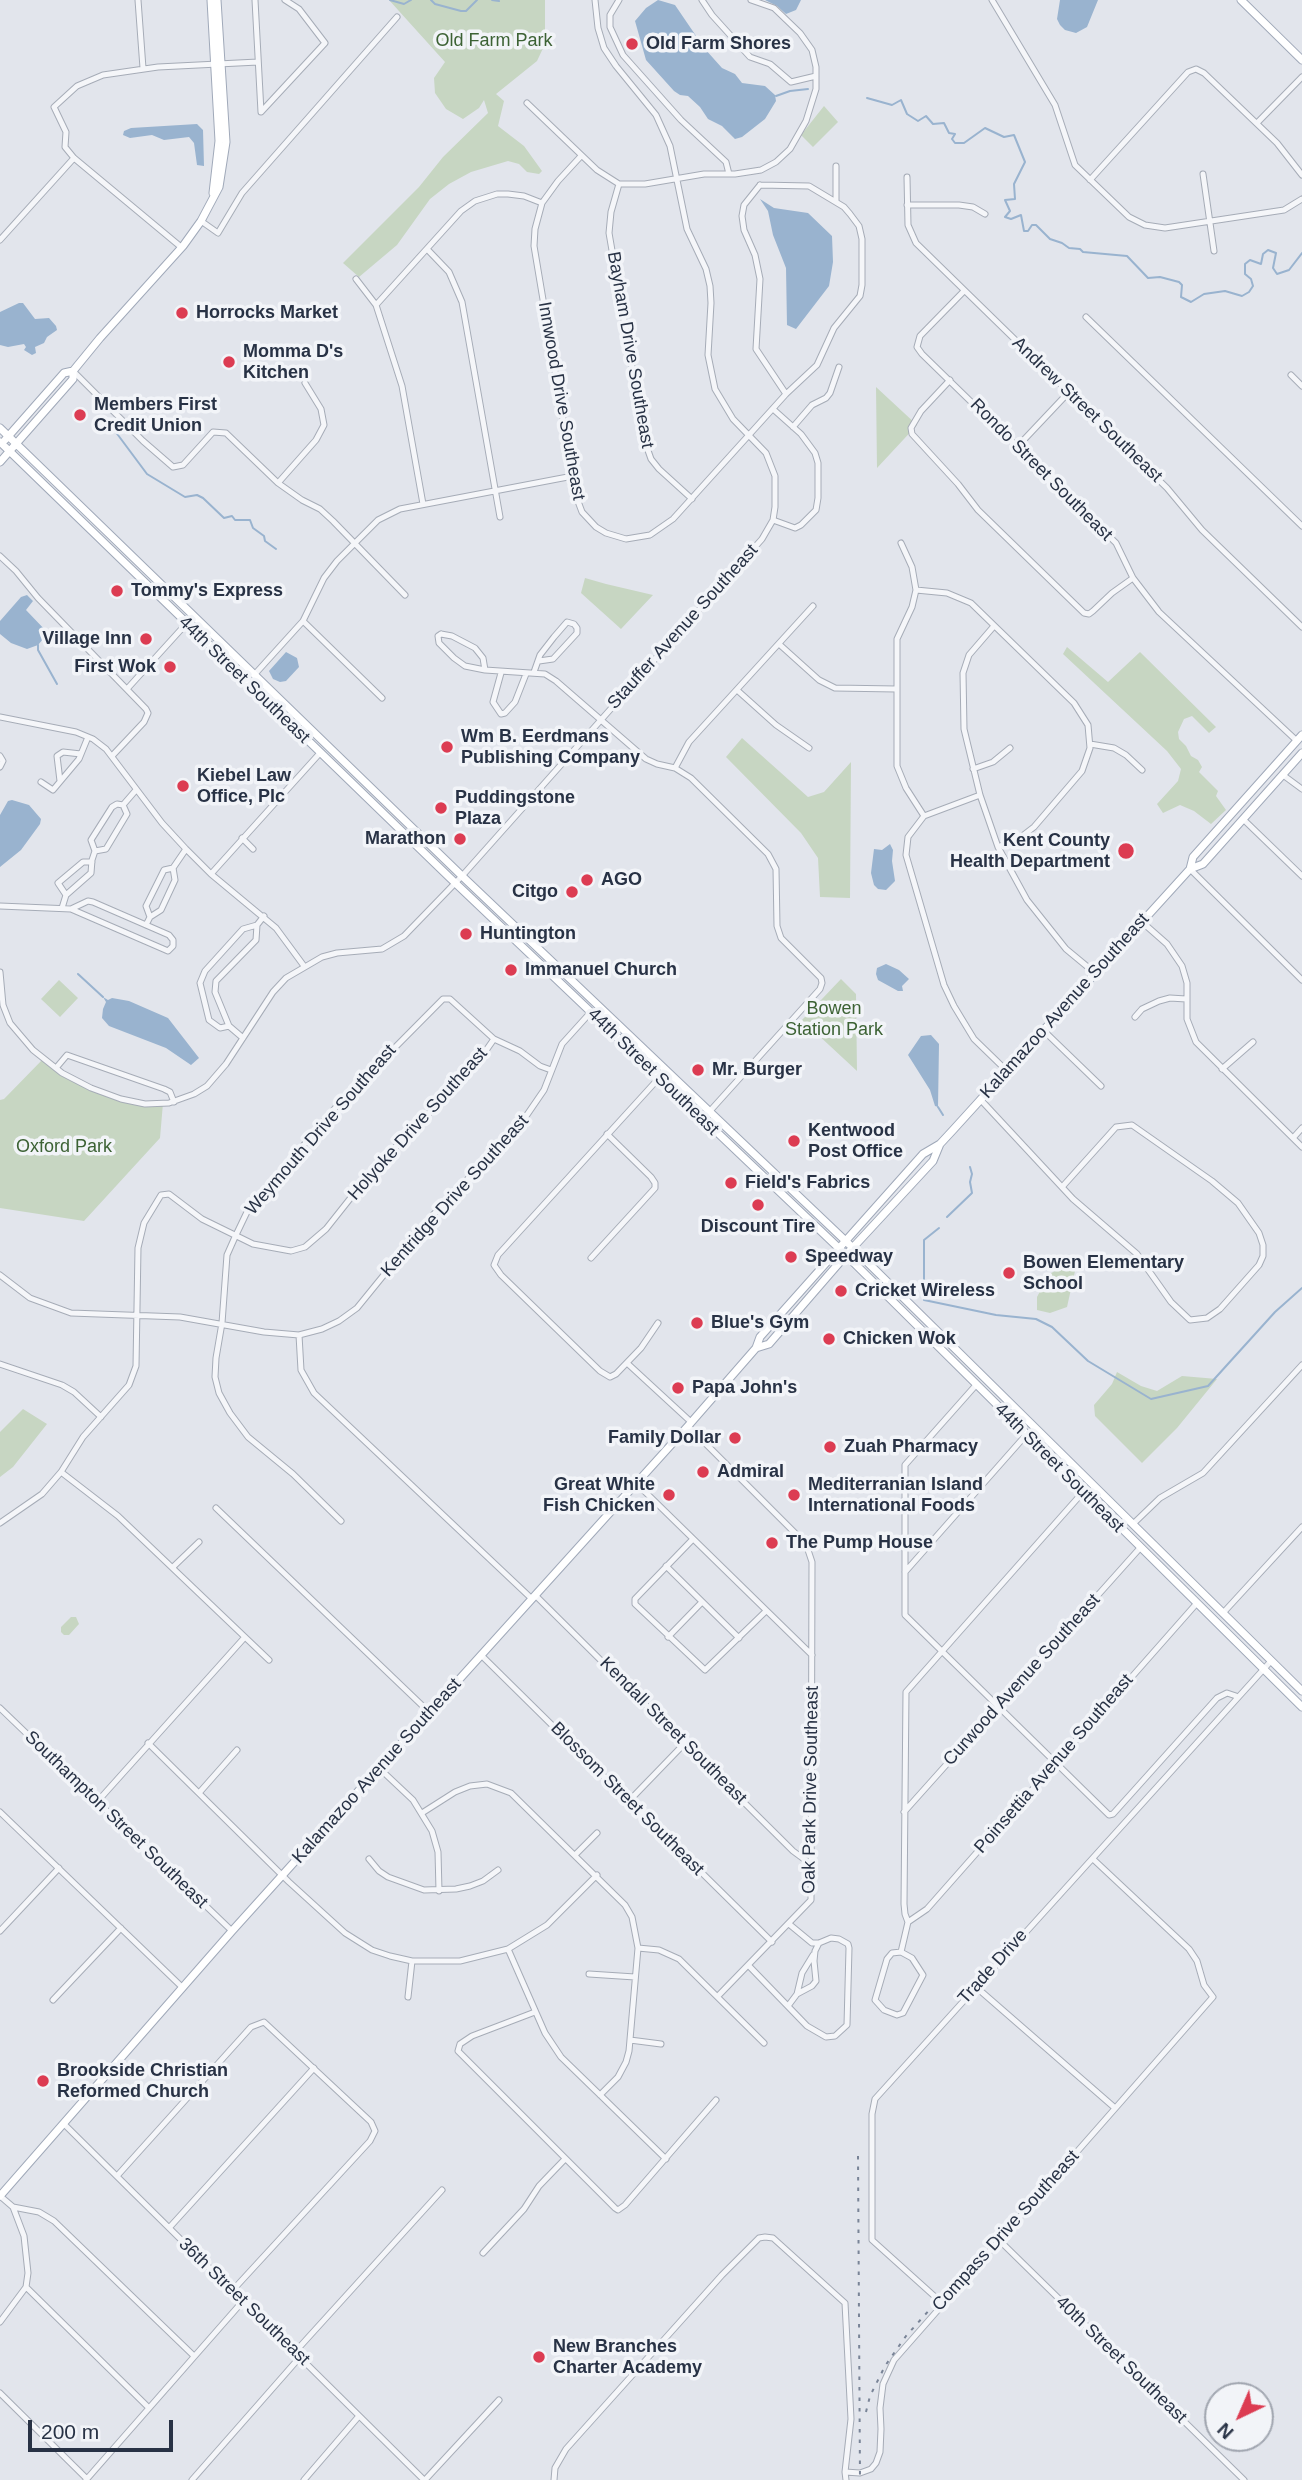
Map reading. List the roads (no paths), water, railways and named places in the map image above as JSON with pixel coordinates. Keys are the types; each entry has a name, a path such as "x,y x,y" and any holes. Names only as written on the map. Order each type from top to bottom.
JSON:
{"main road":[{"path":"211,0 217,63"},
{"path":"1,444 64,373 73,371 181,247 201,221 213,197 219,156 217,0"},
{"path":"1241,0 1302,60"},
{"path":"0,462 73,379 73,371"},
{"path":"51,404 57,391 56,383"},
{"name":"44th Street Southeast","path":"0,428 462,876 846,1241 1302,1691"},
{"name":"44th Street Southeast","path":"1,444 376,808 846,1255 1302,1707"},
{"path":"80,521 92,524 98,522"},
{"path":"92,532 96,530 109,533"},
{"path":"186,624 200,632 208,628"},
{"path":"235,671 247,676 255,674"},
{"path":"1283,775 1282,764 1300,739"},
{"name":"Kalamazoo Avenue Southeast","path":"0,2196 232,1931 690,1424 756,1348 760,1337 924,1153 940,1144 1007,1071 1190,869 1201,848 1300,739"},
{"path":"320,753 330,752 357,774"},
{"name":"Kalamazoo Avenue Southeast","path":"1190,869 1203,864 1302,753"},
{"path":"358,789 366,793 373,789"},
{"path":"376,808 390,805"},
{"path":"519,945 525,947 541,963 554,963"},
{"path":"590,1013 609,1015"},
{"path":"689,1107 702,1113 710,1111"},
{"path":"715,1131 733,1133"},
{"name":"Kalamazoo Avenue Southeast","path":"756,1348 769,1344 933,1161 940,1144"},
{"path":"915,1180 922,1168 917,1161"},
{"path":"775,1320 771,1332 775,1337"},
{"path":"915,1325 924,1328 931,1326"},
{"path":"963,1372 973,1376 980,1374"},
{"path":"976,1385 986,1384 993,1387"},
{"path":"1041,1449 1050,1452 1057,1449"},
{"path":"1112,1520 1123,1526 1133,1524"},
{"path":"1140,1548 1147,1546 1157,1549"},
{"path":"1203,1609 1214,1615 1223,1613"}],"street":[{"path":"138,0 143,68"},
{"path":"256,0 261,112 325,43 299,9 285,0"},
{"name":"Stauffer Avenue Southeast","path":"174,1102 207,1086 226,1063 273,992 286,978 304,966 337,953 382,949 404,936 462,876 758,545 773,520 777,494 775,476 766,453 723,405 711,377 708,352 710,286 706,269 687,229 670,146 656,115 615,66 604,48 598,28 595,0"},
{"path":"619,0 610,15 610,27 623,55 681,120 726,162 729,174"},
{"path":"702,0 750,57 770,64 790,82 816,76"},
{"path":"527,103 601,174 619,184 645,184 704,174 753,173 776,162 797,139 813,105 816,76 815,57 809,42 774,8 751,0"},
{"path":"992,0 1055,105 1075,165 1126,215 1145,225 1165,228 1284,209 1302,200"},
{"path":"201,221 218,233 242,193 397,18"},
{"path":"181,247 74,158 65,147 66,132 54,107 77,86 96,76 143,68 258,62"},
{"path":"1090,180 1188,72 1196,69 1206,75 1256,123 1285,152 1302,175"},
{"path":"1256,123 1302,77"},
{"name":"Innwood Drive Southeast","path":"581,156 542,203 535,229 534,246 579,503 588,520 603,532 616,537 634,539 650,535 665,526 786,394 817,365 834,328 860,296 862,249 859,226 844,207 809,186 760,185"},
{"path":"0,240 74,158"},
{"path":"836,166 836,202"},
{"path":"753,173 760,185 750,194 742,216 744,230 755,255 761,279 756,349 786,394"},
{"path":"1203,174 1214,251"},
{"name":"Andrew Street Southeast","path":"907,177 908,225 916,243 1179,501 1208,537 1302,627"},
{"name":"Bayham Drive Southeast","path":"619,184 611,212 609,233 645,442 651,459 659,470 692,499"},
{"path":"376,305 461,211 475,201 489,195 508,194 524,196 542,203"},
{"path":"907,205 959,205 972,207 985,214"},
{"path":"427,249 449,272 462,302 500,517"},
{"path":"355,279 376,305 402,386 423,504"},
{"name":"Rondo Street Southeast","path":"964,290 917,341 922,354 1116,543 1133,578 1159,612 1300,739"},
{"path":"1086,317 1302,526"},
{"path":"793,427 812,405 830,393 839,367"},
{"path":"73,371 169,465 178,468 209,436 219,431 226,433 278,483 320,509 405,595"},
{"path":"1291,375 1302,386"},
{"path":"950,380 921,411 911,428 912,434 978,510 1084,612 1089,614 1133,578"},
{"path":"278,483 316,440 324,425 321,409 306,383"},
{"path":"1018,446 1069,392"},
{"path":"773,409 809,443 817,456 817,505 805,522 795,528 773,520"},
{"path":"255,674 303,621 324,579 354,542 378,520 390,513 423,504 573,476"},
{"path":"901,543 912,568 916,590 912,607 897,639 898,770 905,789 924,816"},
{"path":"0,556 146,709 147,717 112,756"},
{"path":"916,590 947,593 974,606 1081,711 1089,732 1090,744 1082,771 1038,822 1021,837 998,847"},
{"path":"675,768 689,743 813,606"},
{"path":"303,621 382,698"},
{"path":"534,672 540,655 561,628 567,622 574,624 577,633 554,659 539,661"},
{"path":"127,689 186,624"},
{"path":"994,626 969,655 963,673 964,729 980,795 998,847 1027,900 1066,949 1095,973"},
{"path":"485,670 483,658 475,648 452,636 438,636 439,643 465,666 485,670 501,673 534,672 545,674 556,681 646,759 675,768 705,791 768,854 776,869 779,933 786,944 821,978 820,989 710,1111"},
{"path":"779,644 817,678 835,688 896,689"},
{"path":"501,673 493,702 501,714 515,702 526,674"},
{"path":"737,690 776,725 809,747"},
{"path":"0,717 76,732 88,737 112,756 136,790 186,849 211,874 264,916 304,966"},
{"path":"41,782 52,791 81,754 88,737"},
{"path":"1090,744 1114,748 1142,770"},
{"path":"973,769 993,762 1010,748"},
{"path":"60,781 57,756 63,752 81,754"},
{"path":"211,874 320,753"},
{"path":"0,756 3,761 0,767"},
{"path":"1283,775 1302,789"},
{"path":"123,805 136,790"},
{"path":"980,795 924,816 908,837 906,855 944,985 974,1039 1007,1071"},
{"path":"96,851 106,849 127,814 123,805"},
{"path":"62,908 66,895 90,875 96,851 91,841 112,807 123,805"},
{"path":"1243,819 1302,876"},
{"path":"242,838 253,849"},
{"path":"150,917 146,906 164,870 173,868 186,849"},
{"path":"66,895 58,883 83,862 92,862"},
{"path":"146,925 150,917 161,910 166,900 176,878 173,868"},
{"path":"1190,869 1302,980"},
{"path":"0,906 71,909 168,951 174,943 169,935 93,902 88,901 71,909"},
{"path":"243,1038 229,1026 215,992 216,981 256,940 257,925 264,916"},
{"path":"1142,922 1167,944 1180,962 1187,983 1187,1019 1196,1042 1302,1147"},
{"path":"229,1026 220,1028 209,1020 200,983 205,971 243,929 257,925"},
{"path":"0,972 3,1005 10,1023 33,1050 56,1068 91,1088 121,1099 145,1104 174,1102 170,1092 164,1089 67,1055 56,1068"},
{"name":"Weymouth Drive Southeast","path":"341,1521 293,1474 248,1437 229,1413 219,1393 215,1377 227,1255 247,1212 344,1099 445,998 450,999 494,1039"},
{"path":"1135,1017 1142,1009 1158,1000 1186,999"},
{"name":"Kentridge Drive Southeast","path":"0,1275 30,1298 63,1310 93,1315 180,1317 264,1332 299,1335 322,1329 357,1308 431,1217 520,1125 544,1090 562,1044 590,1013"},
{"path":"1043,1030 1101,1086"},
{"path":"494,1039 551,1070"},
{"name":"Holyoke Drive Southeast","path":"138,1315 137,1261 140,1234 156,1200 165,1193 202,1219 235,1237 265,1248 291,1251 305,1247 316,1240 372,1171 480,1059 494,1039"},
{"path":"1222,1069 1253,1042"},
{"path":"658,1323 627,1363 610,1377 600,1371 501,1275 494,1265 498,1255 659,1078"},
{"path":"980,1099 1063,1186 1098,1222 1136,1254 1171,1302 1189,1320 1207,1318 1220,1309 1259,1265 1262,1256 1259,1233 1238,1203 1212,1181 1132,1125 1116,1126 1063,1186"},
{"path":"1293,1138 1302,1128"},
{"path":"591,1258 654,1188 655,1183 607,1134"},
{"path":"0,1523 32,1503 61,1472 83,1437 123,1393 134,1376 138,1315"},
{"name":"Kendall Street Southeast","path":"299,1335 301,1370 314,1393 533,1597 793,1851 812,1865"},
{"path":"627,1363 690,1424"},
{"path":"0,1364 62,1385 74,1392 101,1418"},
{"path":"1133,1524 1160,1498 1203,1473 1302,1365"},
{"path":"976,1385 905,1465 905,1615 1106,1814 1113,1814 1217,1698 1227,1693 1236,1696"},
{"name":"Oak Park Drive Southeast","path":"690,1424 808,1547 812,1562 811,1900 718,1996"},
{"path":"905,1572 1026,1435"},
{"path":"61,1472 118,1516 269,1660"},
{"path":"636,1483 812,1656"},
{"path":"901,1952 908,1923 905,1914 904,1812 906,1692 1084,1491"},
{"path":"216,1508 429,1712"},
{"path":"1223,1613 1302,1527"},
{"path":"693,1539 633,1602 668,1637 705,1671 766,1611"},
{"path":"173,1567 198,1542"},
{"name":"Curwood Avenue Southeast","path":"904,1812 1140,1548"},
{"path":"666,1566 739,1638"},
{"path":"668,1637 702,1602"},
{"name":"Poinsettia Avenue Southeast","path":"908,1923 927,1909 1197,1603"},
{"path":"97,1802 245,1637"},
{"name":"Blossom Street Southeast","path":"482,1656 772,1942"},
{"name":"Trade Drive","path":"942,2303 872,2240 872,2114 875,2099 1093,1859 1236,1696 1271,1661"},
{"name":"Southampton Street Southeast","path":"0,1708 232,1931"},
{"path":"148,1743 283,1875 360,1943 372,1950 412,1961 460,1961 508,1949 547,1925 597,1875"},
{"path":"629,1801 685,1743"},
{"path":"199,1793 237,1750"},
{"path":"379,1768 403,1789 422,1813 432,1832 438,1852 439,1891"},
{"path":"422,1813 455,1792 470,1786 498,1786 520,1799 618,1896 632,1917 638,1948 630,2040 626,2062 618,2077 600,2095"},
{"path":"0,1812 183,1989"},
{"path":"576,1854 597,1833"},
{"path":"369,1859 379,1871 397,1882 424,1890 439,1891 470,1886 498,1870"},
{"name":"Compass Drive Southeast","path":"845,2472 860,2473 871,2469 876,2462 880,2452 883,2384 894,2360 1213,1997 1204,1985 1197,1961 1189,1949 1093,1859"},
{"path":"1,1928 59,1868"},
{"path":"749,1966 807,2026 826,2037 835,2036 847,2025 848,1944 831,1938 812,1943 789,1924"},
{"path":"53,2000 121,1928"},
{"path":"788,2006 797,1994 803,1973 819,1943"},
{"path":"638,1948 659,1950 679,1959 764,2043"},
{"path":"508,1949 535,2012 561,2057 666,2159"},
{"path":"797,1994 812,1986 816,1980 815,1951"},
{"path":"901,1952 912,1958 923,1975 903,2013 897,2015 884,2010 875,2000 887,1959 892,1953 901,1952"},
{"path":"408,1997 412,1961"},
{"path":"589,1974 635,1977"},
{"path":"976,1987 1115,2108"},
{"path":"535,2012 472,2036 460,2044 458,2051 618,2210 625,2206 716,2100"},
{"path":"117,2176 251,2028 264,2022 371,2122 375,2131 370,2141 232,2291"},
{"path":"630,2040 661,2044"},
{"path":"169,2228 314,2068"},
{"name":"36th Street Southeast","path":"64,2124 425,2480"},
{"path":"483,2253 524,2209 539,2186 565,2158"},
{"path":"192,2480 442,2190"},
{"path":"0,2196 13,2207 24,2236 27,2254 26,2287 0,2322"},
{"path":"13,2207 39,2212 54,2221 194,2356"},
{"path":"554,2480 555,2468 566,2449 722,2275 759,2238 765,2237 773,2238 845,2304 850,2419 846,2480"},
{"name":"40th Street Southeast","path":"999,2240 1244,2480"},
{"path":"26,2287 149,2408"},
{"path":"0,2393 86,2479 243,2301"},
{"path":"425,2480 499,2400"},
{"path":"303,2480 359,2416"},
{"path":"412,2480 418,2474"}],"water":[{"path":"658,0 675,5 705,49 722,68 735,74 742,83 765,86 775,95 776,101 765,119 742,137 735,139 722,126 708,119 700,107 688,96 674,91 646,60 635,21 646,8"},
{"path":"765,0 801,0 796,10 786,14"},
{"path":"1060,0 1098,0 1087,27 1076,33 1065,30 1060,25 1057,19"},
{"path":"197,124 203,130 204,166 197,165 194,143 189,137 164,140 152,135 130,138 123,135 124,131 131,128"},
{"path":"760,199 774,208 808,213 832,236 833,262 829,286 796,329 787,325 786,268 773,235 768,211"},
{"path":"23,303 35,319 49,318 57,330 47,337 44,343 35,347 36,353 32,355 24,350 24,344 8,347 0,345 0,312"},
{"path":"27,595 33,601 26,610 48,633 38,645 27,649 11,643 0,634 0,621 21,597"},
{"path":"286,652 297,658 299,667 286,681 280,682 273,679 269,671"},
{"path":"8,801 29,805 41,819 21,850 0,867 0,815"},
{"path":"890,844 893,850 895,881 886,890 878,889 871,873 874,849 882,850"},
{"path":"886,964 909,979 902,986 903,991 878,980 877,968"},
{"path":"103,997 108,1000 112,998 129,1001 168,1018 199,1058 191,1065 166,1048 109,1026 102,1018 106,1002"},
{"path":"931,1035 939,1044 938,1107 908,1055 921,1036"}],"waterway":[{"path":"390,0 404,4 411,0"},
{"path":"431,0 435,4 461,11 466,11 477,0"},
{"path":"492,0 499,1"},
{"path":"776,96 808,89"},
{"path":"867,98 892,105 901,100 907,114 918,121 926,116 933,124 944,123 949,133 955,134 952,139 955,143 964,143 985,128 1004,137 1014,135 1025,162 1014,184 1015,199 1005,200 1010,211 1005,217 1011,219 1021,215 1024,231 1036,225 1050,239 1069,248 1127,256 1148,278 1160,277 1179,282 1182,285 1181,297 1191,302 1204,294 1225,291 1242,296 1249,292 1253,286 1251,279 1245,274 1245,264 1250,260 1261,264 1263,254 1268,250 1276,253 1273,268 1277,274 1289,270 1302,253"},
{"path":"115,431 147,474 185,497 197,495 203,498 224,518 232,516 235,520 250,520 253,528 276,549"},
{"path":"38,645 38,650 57,684"},
{"path":"78,974 103,997"},
{"path":"938,1107 943,1115"},
{"path":"947,1217 972,1193 970,1167"},
{"path":"939,1228 924,1240 924,1300 996,1315 1036,1319 1052,1327 1088,1361 1151,1399 1208,1386 1275,1312 1302,1288"}],"railway":[{"path":"858,2156 860,2480"},
{"path":"866,2412 870,2396 885,2366 906,2336 932,2307"}],"place":[{"name":"Old Farm Shores","path":"632,44"},
{"name":"Horrocks Market","path":"182,313"},
{"name":"Momma D's Kitchen","path":"229,362"},
{"name":"Members First Credit Union","path":"80,415"},
{"name":"Tommy's Express","path":"117,591"},
{"name":"Village Inn","path":"146,639"},
{"name":"First Wok","path":"170,667"},
{"name":"Wm B. Eerdmans Publishing Company","path":"447,747"},
{"name":"Kiebel Law Office, Plc","path":"183,786"},
{"name":"Puddingstone Plaza","path":"441,808"},
{"name":"Marathon","path":"460,839"},
{"name":"Kent County Health Department","path":"1126,851"},
{"name":"AGO","path":"587,880"},
{"name":"Citgo","path":"572,892"},
{"name":"Huntington","path":"466,934"},
{"name":"Immanuel Church","path":"511,970"},
{"name":"Mr. Burger","path":"698,1070"},
{"name":"Kentwood Post Office","path":"794,1141"},
{"name":"Field's Fabrics","path":"731,1183"},
{"name":"Discount Tire","path":"758,1205"},
{"name":"Speedway","path":"791,1257"},
{"name":"Bowen Elementary School","path":"1009,1273"},
{"name":"Cricket Wireless","path":"841,1291"},
{"name":"Blue's Gym","path":"697,1323"},
{"name":"Chicken Wok","path":"829,1339"},
{"name":"Papa John's","path":"678,1388"},
{"name":"Family Dollar","path":"735,1438"},
{"name":"Zuah Pharmacy","path":"830,1447"},
{"name":"Admiral","path":"703,1472"},
{"name":"Great White Fish Chicken","path":"669,1495"},
{"name":"Mediterranian Island International Foods","path":"794,1495"},
{"name":"The Pump House","path":"772,1543"},
{"name":"Brookside Christian Reformed Church","path":"43,2081"},
{"name":"New Branches Charter Academy","path":"539,2357"}],"park label":[{"name":"Old Farm Park","path":"494,41"},
{"name":"Bowen Station Park","path":"834,1019"},
{"name":"Oxford Park","path":"64,1147"}]}
